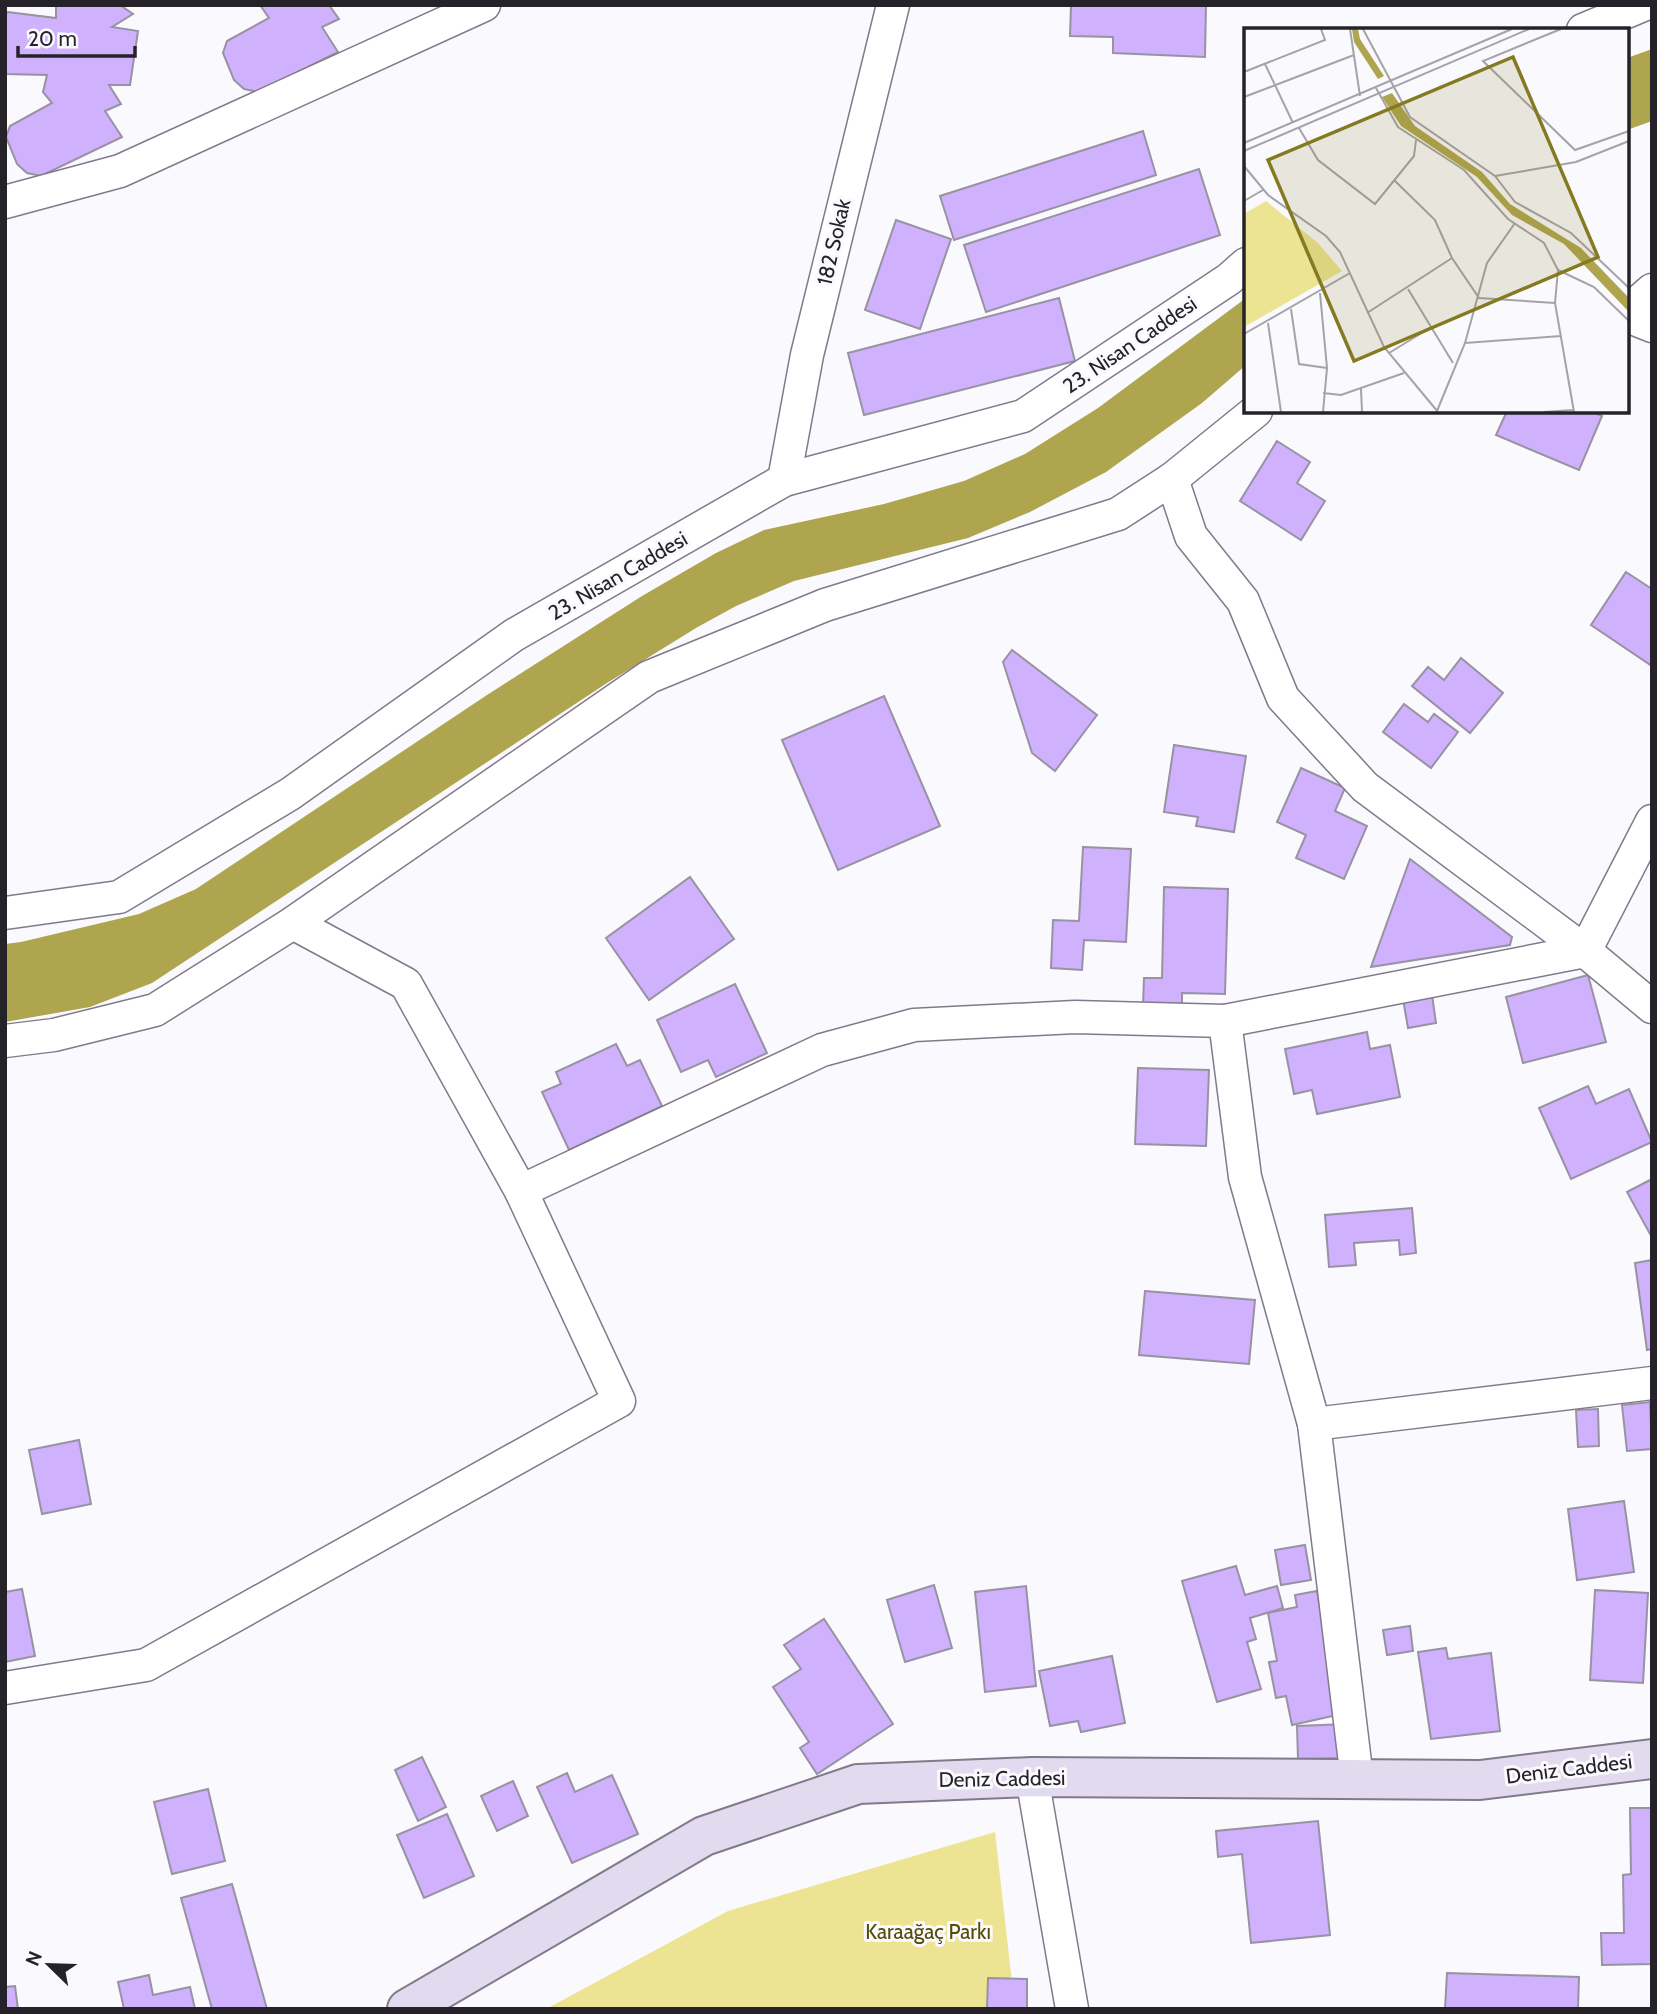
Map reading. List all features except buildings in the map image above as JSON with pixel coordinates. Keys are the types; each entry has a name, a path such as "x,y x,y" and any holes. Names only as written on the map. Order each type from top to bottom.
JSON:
{"street":[{"path":"5,202 120,171 484,5"},
{"name":"182 Sokak","path":"784,480 810,342 893,5"},
{"path":"1588,28 1643,5"},
{"name":"23. Nisan Caddesi","path":"5,913 119,897 290,794 514,635 784,480 1023,416 1229,279 1244,266"},
{"path":"1629,312 1652,290"},
{"path":"1629,315 1652,326"},
{"path":"5,1041 54,1035 155,1010 293,923 649,677 825,605 1118,514 1172,479 1254,413"},
{"path":"1172,479 1191,536 1243,601 1283,698 1365,787 1585,951 1652,1007"},
{"path":"1585,951 1652,821"},
{"path":"5,1688 146,1665 619,1401 521,1191 406,984 293,923"},
{"path":"521,1191 822,1050 914,1025 1075,1017 1225,1021 1585,951"},
{"path":"1225,1021 1245,1177 1314,1424 1357,1779"},
{"path":"1314,1424 1652,1383"},
{"name":"Deniz Caddesi","path":"407,2009 704,1836 858,1784 1032,1777 1480,1780 1652,1759"},
{"path":"1032,1777 1072,2009"}],"green space":[{"name":"Karaağaç Parkı","path":"995,1832 1015,2009 546,2009 728,1911"}],"shaded area":[{"path":"1652,49 1652,121 1629,129 1629,57"},
{"path":"1244,299 1244,367 1202,403 1106,472 1030,512 968,538 794,581 736,606 607,683 152,983 90,1007 5,1022 5,944 139,914 196,889 487,695 642,596 716,553 764,530 884,504 964,481 1025,454 1098,408"}]}
